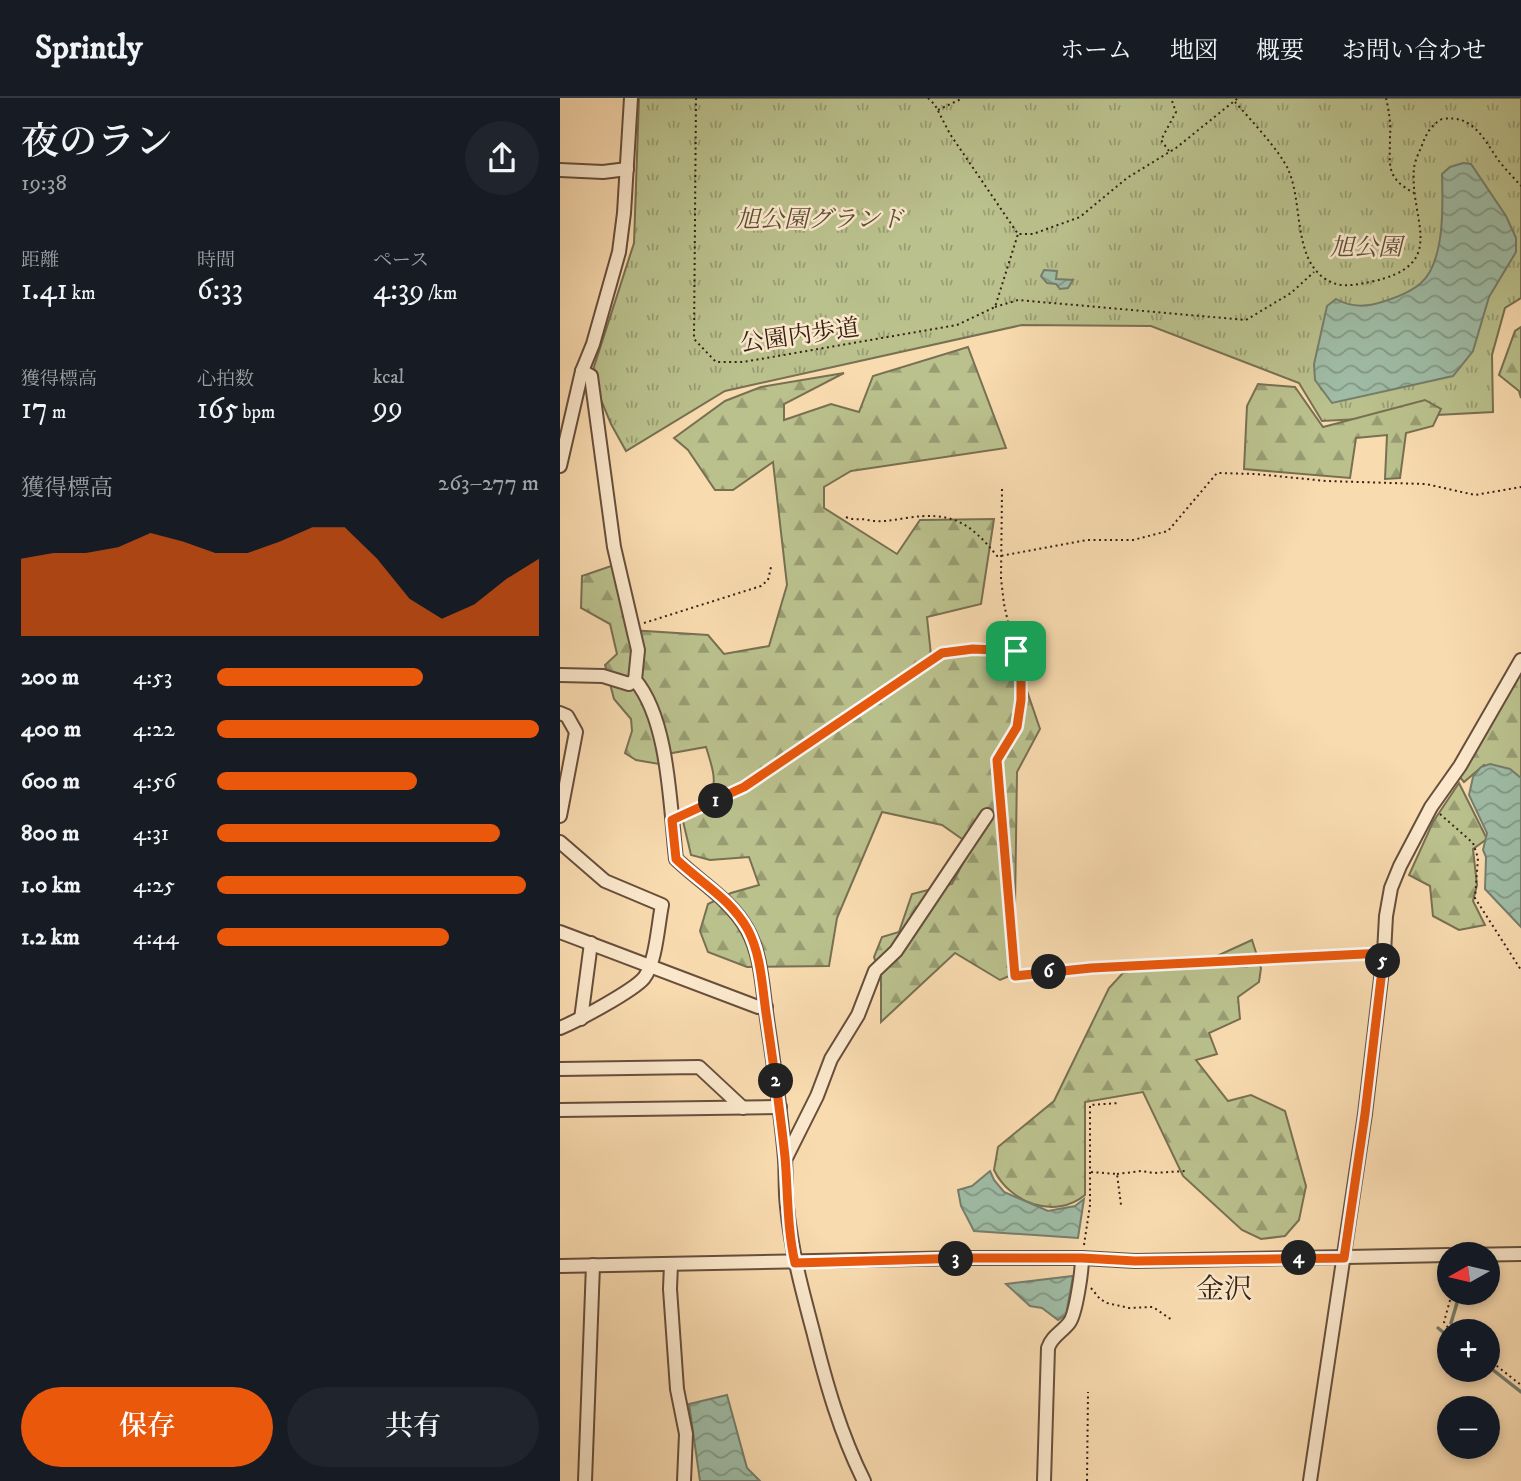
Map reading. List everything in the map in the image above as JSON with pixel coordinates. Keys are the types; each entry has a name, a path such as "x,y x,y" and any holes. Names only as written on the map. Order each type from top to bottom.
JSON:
{"street":[{"path":"560,466 582,371 593,344 619,252 631,98"},
{"path":"560,170 603,172 627,169"},
{"path":"582,371 591,376 614,547 638,650 635,680 650,701 659,731 676,859 736,911 749,932 762,977 780,1107 786,1204 795,1263 830,1396 847,1447 864,1481"},
{"path":"1310,1481 1365,1114 1391,888 1431,807 1466,757 1521,660"},
{"path":"560,674 603,676 629,684 635,680"},
{"path":"560,713 567,716 576,732 560,816"},
{"path":"785,1161 817,1096 831,1059 858,1015 875,971 896,951 987,815"},
{"path":"560,842 605,881 662,905 650,966 643,979 581,1019 560,1028"},
{"path":"560,932 758,1007 765,1007"},
{"path":"581,1019 591,943"},
{"path":"560,1069 699,1067 743,1108"},
{"path":"560,1110 780,1107"},
{"path":"1500,1254 1521,1254"},
{"path":"560,1266 967,1258 1135,1261 1437,1255"},
{"path":"1044,1481 1048,1348 1051,1339 1075,1314 1081,1258"},
{"path":"671,1264 670,1289 677,1389 686,1434 684,1481"},
{"path":"585,1481 593,1265"}],"path":[{"name":"公園内歩道","path":"696,98 694,340 716,362 743,362 957,325 995,307"},
{"path":"928,98 1018,234"},
{"path":"938,110 962,98"},
{"path":"1170,152 1161,140 1176,112 1171,98"},
{"path":"1018,234 1032,234 1080,217 1127,178 1170,152 1238,98"},
{"path":"1386,98 1390,127 1389,167 1392,176 1415,194"},
{"path":"1235,102 1287,168 1309,261 1315,271 1332,284 1354,285 1385,278 1412,264 1421,247 1422,238 1414,166 1426,132 1442,119 1451,117 1477,129 1499,161 1521,186"},
{"path":"995,307 1018,234"},
{"path":"995,307 1018,300 1246,320 1291,293 1315,271"},
{"path":"1000,556 1087,540 1133,540 1168,531 1217,473 1326,481 1426,484 1475,495 1521,487"},
{"path":"1002,489 1000,556 1004,604 1016,651 1021,691 1017,727 997,760 1015,976 1091,968 1384,953"},
{"path":"846,517 873,523 915,516 946,518 970,527 1000,556"},
{"path":"633,627 754,589 768,580 771,567"},
{"path":"672,820 744,787 942,653 973,649 1016,651"},
{"path":"1431,807 1473,843 1478,858 1475,898 1521,970"},
{"path":"1081,1258 1090,1205 1090,1105 1119,1103"},
{"path":"1089,1172 1118,1174 1185,1171"},
{"path":"1118,1174 1121,1205"},
{"path":"1080,1275 1100,1299 1107,1303 1129,1308 1153,1307 1172,1320"},
{"path":"1500,1368 1521,1385"},
{"path":"1087,1481 1088,1392"}],"green space":[{"name":"旭公園","path":"639,98 1521,98 1521,298 1505,308 1492,355 1493,412 1322,421 1299,383 1151,326 1022,325 725,391 626,451 611,424 591,376 634,243"},
{"path":"1521,327 1521,398 1519,391 1499,375 1515,331"},
{"path":"968,347 1006,448 851,471 824,487 824,508 897,554 920,520 994,519 981,604 927,617 931,655 1014,653 1040,729 1017,772 1014,974 1000,980 955,953 881,1022 881,976 874,957 882,937 899,932 912,894 952,884 972,846 942,825 882,812 837,918 829,966 747,967 708,952 700,931 708,904 731,893 759,885 749,857 710,860 691,855 682,817 709,795 712,788 713,773 706,747 667,754 659,764 636,760 625,753 632,731 631,719 614,699 605,665 617,654 610,624 581,608 582,576 614,565 630,630 708,635 724,654 769,646 787,585 773,462 733,490 715,490 688,450 674,438 725,401 761,387 844,373 784,404 784,420 831,404 859,412 873,376"},
{"path":"1258,384 1295,387 1323,427 1425,400 1441,409 1433,426 1406,433 1400,478 1385,479 1387,435 1356,438 1350,478 1244,469 1247,406"},
{"path":"1521,671 1521,782 1515,782 1484,765 1464,782 1458,775"},
{"path":"1459,783 1487,839 1473,849 1477,885 1473,901 1485,925 1459,930 1433,916 1430,886 1409,875 1433,822"},
{"path":"1252,940 1261,968 1259,982 1238,997 1240,1019 1209,1033 1217,1054 1196,1060 1228,1101 1251,1095 1285,1111 1306,1186 1299,1220 1285,1236 1261,1239 1242,1230 1183,1176 1143,1092 1085,1102 1085,1195 1073,1202 1047,1207 1022,1199 1001,1182 994,1170 998,1147 1054,1101 1109,988 1123,973 1217,956"}],"water":[{"path":"1463,163 1471,164 1506,216 1516,238 1516,252 1489,297 1473,351 1453,376 1332,403 1315,380 1314,364 1327,306 1336,299 1353,305 1376,304 1403,294 1421,283 1435,261 1441,232 1442,174 1450,167"},
{"path":"1044,270 1057,271 1056,279 1073,280 1068,288 1060,289 1056,284 1047,283 1041,276"},
{"path":"1490,764 1510,769 1521,778 1521,927 1485,889 1486,857 1483,850 1487,833 1469,795 1473,777 1481,767"},
{"path":"990,1171 1004,1192 1048,1211 1075,1206 1084,1199 1078,1238 974,1231 961,1206 958,1190 972,1186"},
{"path":"1073,1276 1066,1315 1058,1320 1042,1308 1030,1306 1006,1284"},
{"path":"727,1395 747,1468 760,1481 700,1481 689,1404"}],"waterway":[{"path":"1452,1319 1456,1306"},
{"path":"1500,1375 1521,1392"}],"district":[{"name":"金沢","path":"1224,1289"}],"route":[{"path":"973,649 1016,651 1021,681 1017,727 997,760 1015,976 1091,968 1384,953 1344,1258 1135,1261 967,1258 795,1263 786,1204 780,1107 756,951 749,932 736,911 676,859 672,820 744,787 942,653 973,649"}],"park label":[{"name":"旭公園グランド","path":"820,220"}]}
